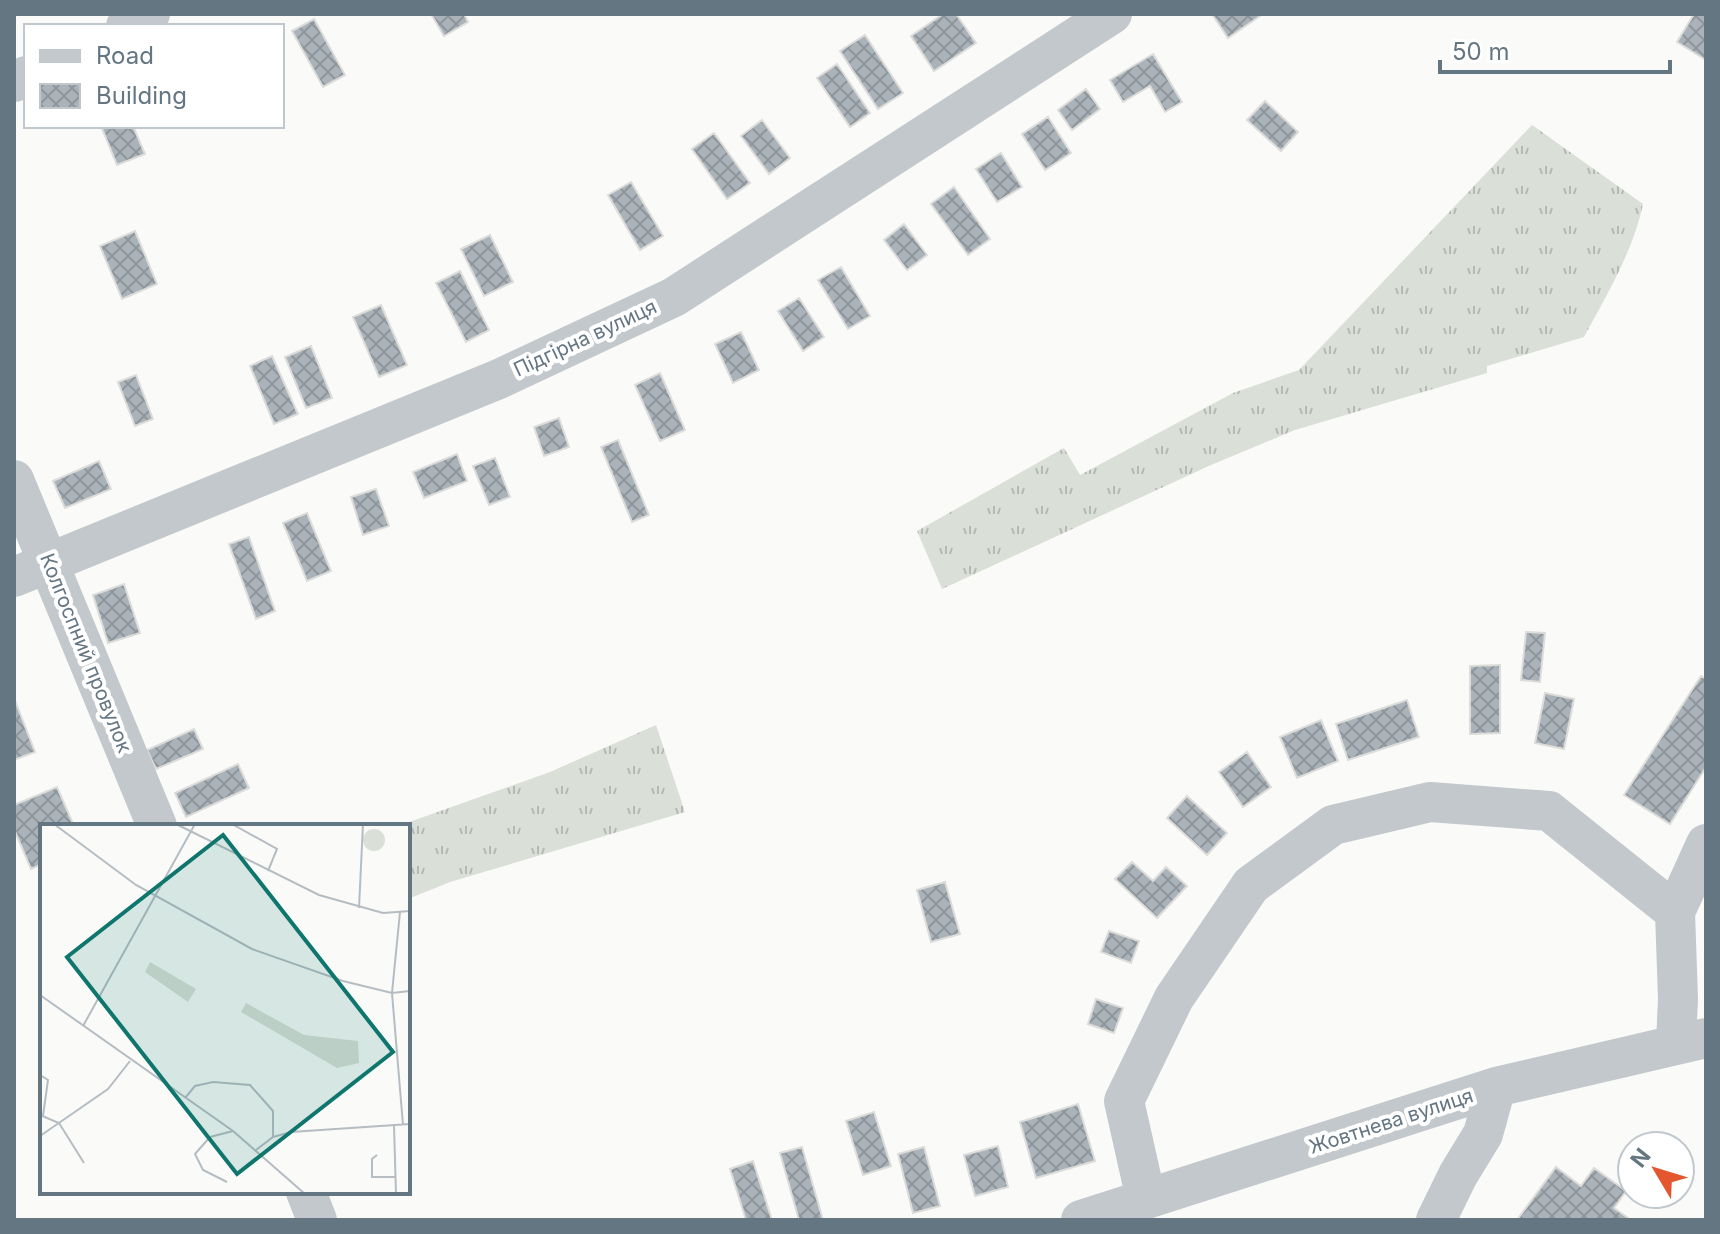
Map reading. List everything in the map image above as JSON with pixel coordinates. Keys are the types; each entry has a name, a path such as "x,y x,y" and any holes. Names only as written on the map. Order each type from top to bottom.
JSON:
{"street":[{"path":"130,24 150,14"},
{"name":"Підгірна вулиця","path":"32,570 499,379 674,297 1112,14"},
{"name":"Колгоспний провулок","path":"14,480 32,570 156,824"},
{"path":"1146,1199 1124,1101 1168,1011 1251,885 1333,825 1430,802 1549,811 1675,912"},
{"path":"1691,1040 1678,999 1675,912 1706,844"},
{"name":"Жовтнева вулиця","path":"1081,1220 1496,1087 1691,1040"},
{"path":"1436,1220 1483,1134 1496,1087"},
{"path":"307,1194 317,1220"}],"green space":[{"path":"1532,125 1643,204 1626,256 1584,337 1487,366 1487,373 1295,430 1211,465 942,589 917,531 1064,448 1080,475 1233,393 1299,370"},
{"path":"656,725 685,812 450,882 410,898 410,824 404,824 550,772"}],"building":[{"path":"431,14 464,14 468,22 444,36"},
{"path":"943,14 956,14 976,43 934,71 911,36"},
{"path":"1212,14 1259,14 1260,16 1228,38"},
{"path":"1694,14 1706,14 1706,60 1677,42"},
{"path":"314,19 345,75 323,87 292,31"},
{"path":"865,35 903,93 878,109 840,51"},
{"path":"1153,54 1182,102 1165,112 1150,86 1123,102 1110,80"},
{"path":"837,64 870,113 850,127 817,78"},
{"path":"1086,89 1100,109 1072,130 1058,110"},
{"path":"1265,101 1298,132 1281,151 1247,120"},
{"path":"1048,117 1071,153 1045,170 1022,134"},
{"path":"762,120 790,158 769,174 741,136"},
{"path":"102,128 134,128 145,154 117,165"},
{"path":"714,133 750,183 727,199 692,149"},
{"path":"1001,153 1022,187 997,202 976,169"},
{"path":"631,182 663,236 640,250 608,195"},
{"path":"954,187 990,239 968,255 931,204"},
{"path":"904,224 927,255 907,270 884,240"},
{"path":"135,231 157,284 122,299 100,246"},
{"path":"490,235 513,282 484,296 461,249"},
{"path":"841,267 870,316 848,329 818,280"},
{"path":"460,271 489,330 466,342 436,283"},
{"path":"799,298 824,337 803,351 778,311"},
{"path":"381,305 407,365 379,377 353,317"},
{"path":"741,332 759,370 733,383 715,344"},
{"path":"311,346 332,398 306,408 285,357"},
{"path":"272,356 298,414 274,424 250,366"},
{"path":"660,373 685,430 660,441 635,385"},
{"path":"136,375 153,419 135,426 118,382"},
{"path":"559,418 569,447 544,456 534,427"},
{"path":"618,440 649,515 632,522 601,447"},
{"path":"457,454 467,481 424,498 413,472"},
{"path":"495,458 510,497 489,505 473,466"},
{"path":"99,461 111,489 65,508 53,481"},
{"path":"376,489 389,526 363,535 351,497"},
{"path":"307,513 331,571 307,581 283,523"},
{"path":"249,537 275,611 256,619 229,544"},
{"path":"124,584 140,633 108,643 93,595"},
{"path":"1526,632 1545,633 1540,682 1521,680"},
{"path":"1500,665 1500,733 1470,734 1470,666"},
{"path":"1701,676 1706,679 1706,767 1670,824 1624,795"},
{"path":"1545,693 1574,699 1564,749 1535,743"},
{"path":"14,698 35,752 14,760"},
{"path":"1407,700 1419,737 1348,760 1336,724"},
{"path":"1321,720 1338,761 1297,778 1280,737"},
{"path":"194,729 203,749 156,769 147,750"},
{"path":"1247,752 1271,787 1243,807 1219,772"},
{"path":"238,764 249,788 186,817 175,793"},
{"path":"57,787 73,824 40,824 40,865 31,869 14,829 14,805"},
{"path":"1187,796 1227,833 1207,855 1167,818"},
{"path":"1132,862 1153,881 1166,867 1187,886 1157,918 1115,879"},
{"path":"945,882 960,934 931,942 917,890"},
{"path":"1109,931 1139,941 1131,963 1101,952"},
{"path":"1096,999 1123,1008 1114,1033 1088,1024"},
{"path":"1078,1104 1095,1161 1036,1178 1020,1122"},
{"path":"874,1112 891,1166 863,1175 846,1121"},
{"path":"998,1146 1008,1187 975,1196 964,1155"},
{"path":"802,1147 823,1220 799,1220 780,1153"},
{"path":"924,1147 940,1206 913,1213 898,1154"},
{"path":"753,1161 772,1220 746,1220 730,1169"},
{"path":"1556,1167 1581,1186 1594,1168 1616,1184 1614,1208 1631,1220 1517,1220"}]}
